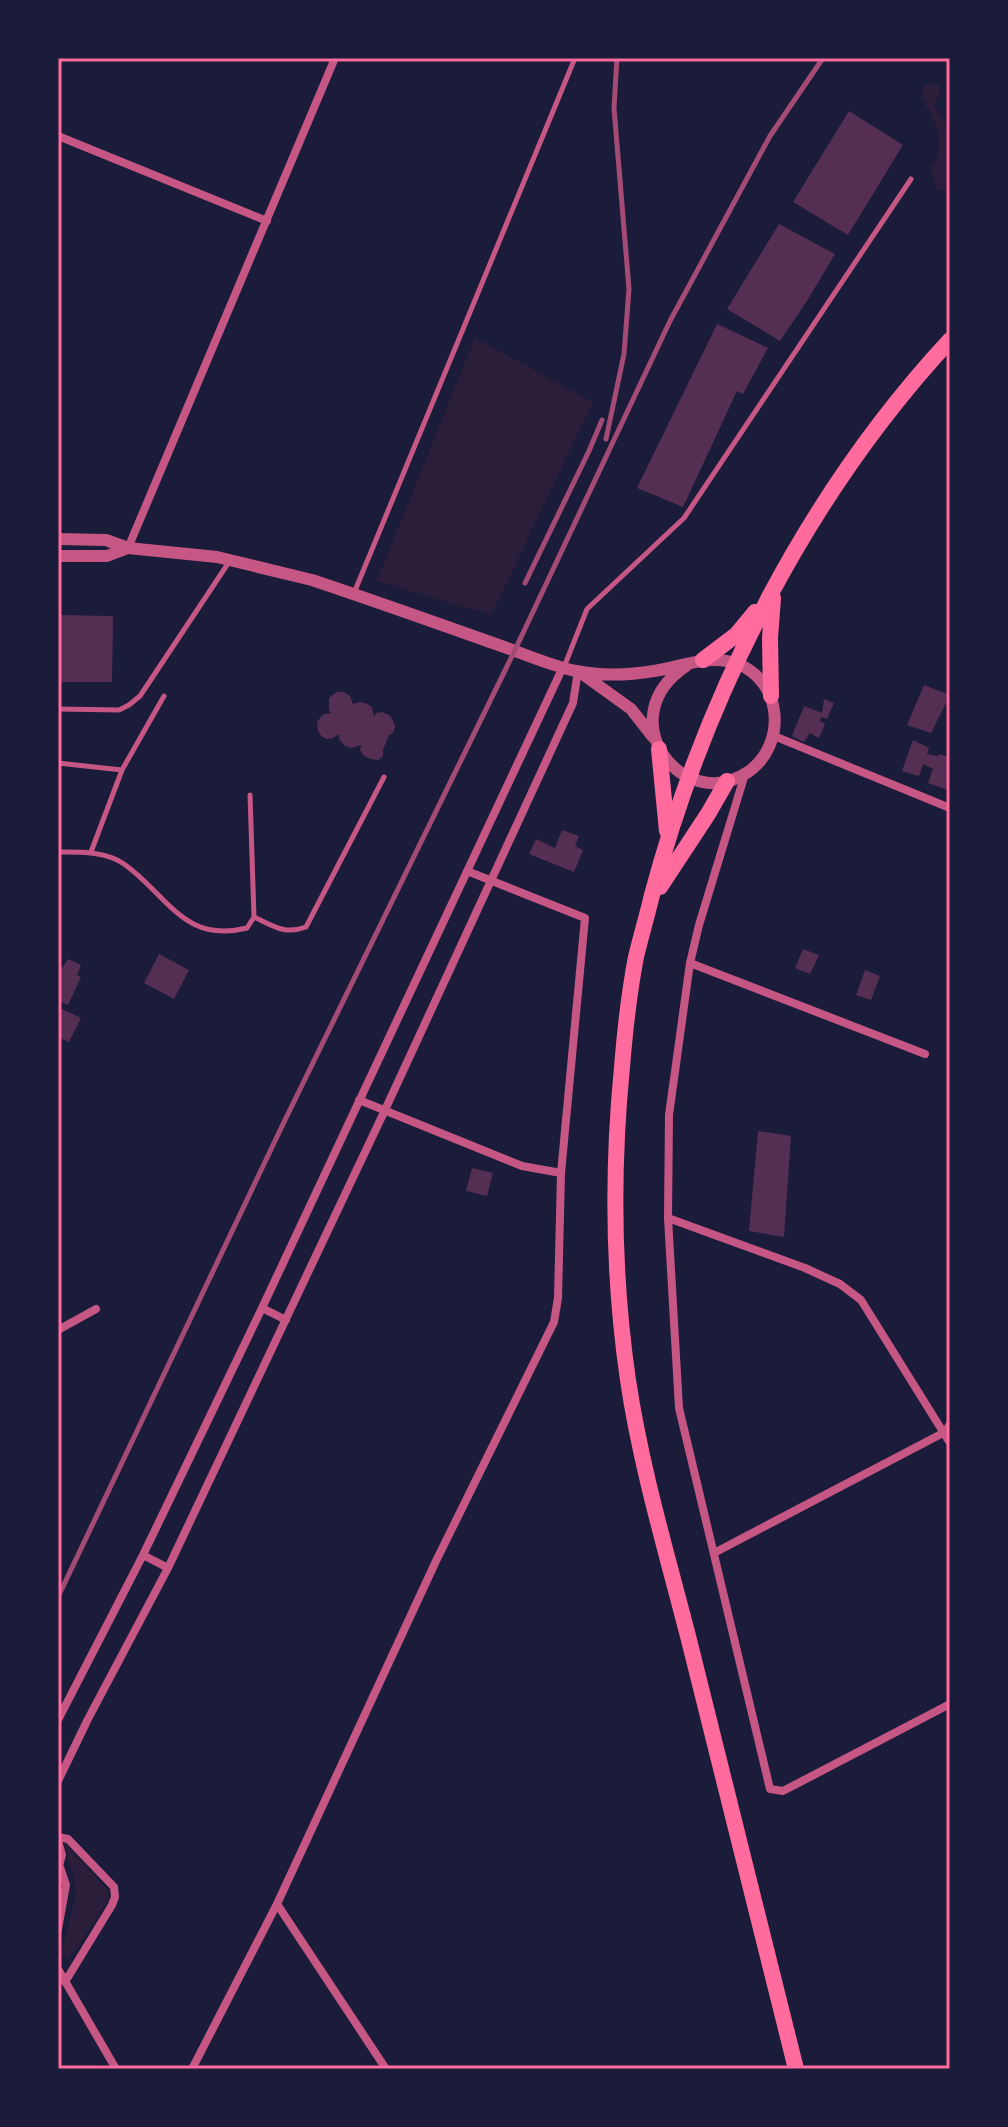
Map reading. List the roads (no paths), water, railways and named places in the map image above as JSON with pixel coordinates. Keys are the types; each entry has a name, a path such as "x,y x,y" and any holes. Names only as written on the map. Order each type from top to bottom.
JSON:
{"highway":[{"path":"796,2069 658,1523 628,1380 621,1310 615,1173 626,1020 636,957 667,839 717,705 774,589 823,506 873,434 950,340"},
{"path":"703,660 736,635 774,589"},
{"path":"771,696 770,638 774,589"},
{"path":"658,745 667,839"},
{"path":"651,902 727,781"}],"street":[{"path":"58,556 107,556 128,548 335,58"},
{"path":"58,136 267,221"},
{"path":"58,539 106,540 128,548 231,559 312,580 578,671 634,674 720,659 751,671 763,682 771,696 776,716 774,736 768,751 745,774 727,781 707,782 689,777 667,760 631,709 578,671"},
{"path":"658,745 653,726 657,697 674,674 686,666"},
{"path":"58,1720 143,1555 262,1308 563,667"},
{"path":"58,1781 168,1568 385,1110 573,703 578,671"},
{"path":"774,736 950,808"},
{"path":"745,774 690,963 669,1115 668,1218 679,1408 770,1789 783,1791 950,1704"},
{"path":"192,2069 277,1904 436,1561 554,1322 558,1298 561,1173 585,918 467,871"},
{"path":"690,963 925,1054"},
{"path":"359,1100 522,1166 561,1173"},
{"path":"668,1218 805,1268 840,1284 861,1300 950,1443"},
{"path":"262,1308 286,1320"},
{"path":"58,1330 96,1309"},
{"path":"714,1553 945,1432 950,1424"},
{"path":"143,1555 168,1568"},
{"path":"58,1929 66,1885 59,1868 62,1855 58,1839 68,1839 114,1887 115,1897 65,1982"},
{"path":"277,1904 386,2069"},
{"path":"58,1969 116,2069"}],"lane":[{"path":"354,594 575,58"},
{"path":"563,667 587,609 684,518 911,179"},
{"path":"58,709 119,710 140,696 231,559"},
{"path":"91,852 122,770 164,696"},
{"path":"58,763 122,770"},
{"path":"254,917 286,931 306,927 384,777"},
{"path":"58,852 91,852 122,862 187,922 210,931 231,932 247,928 254,917 250,795"}],"railway":[{"path":"606,439 624,354 629,289 614,108 617,58"},
{"path":"58,1597 284,1122 515,650 670,321 770,136 823,58"},
{"path":"525,583 602,420"}]}
